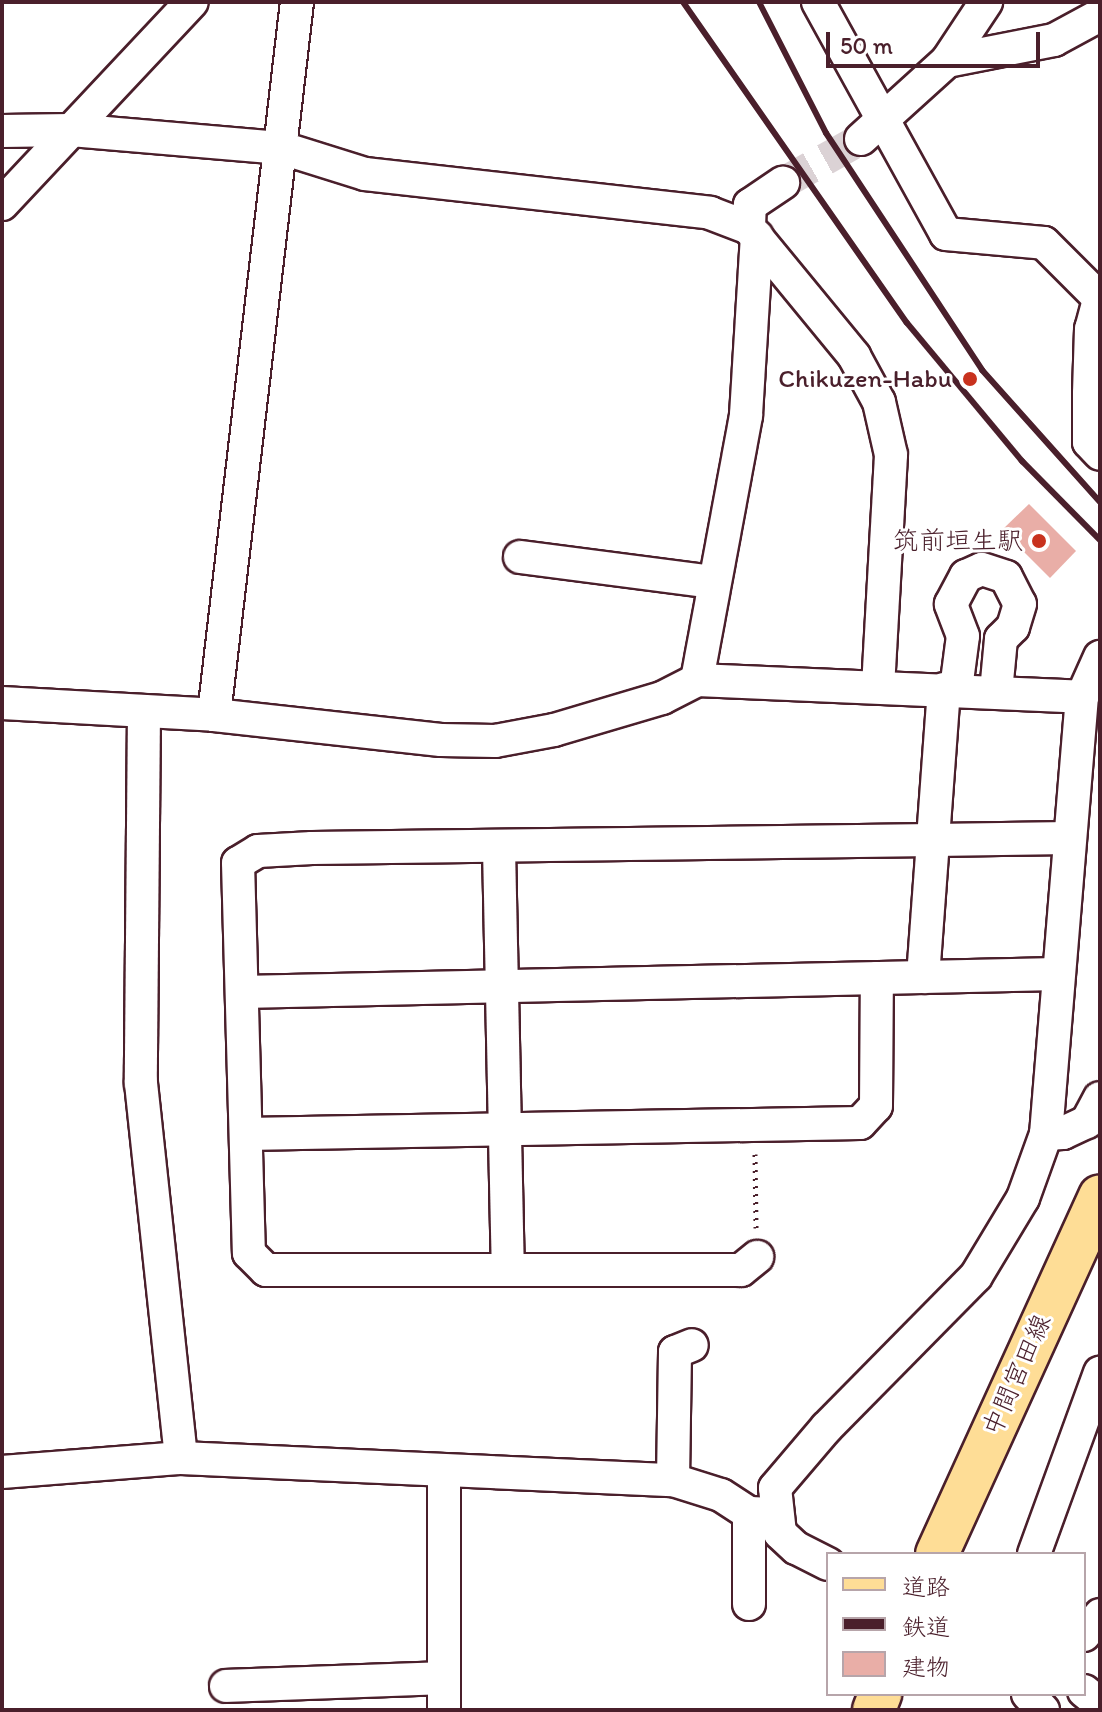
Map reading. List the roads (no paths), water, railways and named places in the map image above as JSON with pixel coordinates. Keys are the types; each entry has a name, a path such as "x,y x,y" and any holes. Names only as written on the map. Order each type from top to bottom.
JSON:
{"main road":[{"name":"中間宮田線","path":"938,1552 1100,1196"}],"street":[{"path":"2,204 192,2"},
{"path":"214,715 297,2"},
{"path":"818,2 872,131 946,234 1044,243 1100,297 1091,329 1089,442 1100,454"},
{"path":"872,131 947,61 986,2"},
{"path":"947,61 1054,40 1100,15"},
{"path":"2,131 71,130 282,148 365,174 710,213 753,232 854,356 879,402 891,455 878,685"},
{"path":"697,680 746,415 753,232 750,205 783,183"},
{"path":"520,557 713,582"},
{"path":"923,977 933,840 950,689 963,636 951,604 966,576 982,569 1006,577 1020,604 1013,627 1001,639 996,692"},
{"path":"749,1604 762,1513 775,1488 788,1469 976,1276 1023,1198 1046,1134 1082,697 1100,657"},
{"path":"2,703 214,715 441,740 495,741 662,698 697,680 878,685 1082,697"},
{"path":"144,711 141,1083 181,1458"},
{"path":"757,1257 741,1270 266,1270 249,1253 238,863 258,851 1070,838"},
{"path":"499,848 508,1270"},
{"path":"242,992 1057,974"},
{"path":"246,1134 860,1123 876,1106 877,978"},
{"path":"1046,1134 1063,1133 1087,1122 1100,1098"},
{"path":"673,1480 675,1352 692,1345"},
{"path":"1035,1552 1100,1373"},
{"path":"2,1472 181,1458 444,1473 673,1480 721,1495 762,1513 796,1548 826,1563"},
{"path":"444,1473 444,1710"},
{"path":"1086,1632 1100,1612"},
{"path":"226,1686 444,1678"}],"tunnel":[{"path":"783,183 861,139"}],"railway":[{"path":"683,2 907,323 1022,461 1100,540"},
{"path":"759,2 826,133 982,370 1100,502"}],"place":[{"name":"Chikuzen-Habu","path":"970,379"},
{"name":"筑前垣生駅","path":"1039,541"}]}
